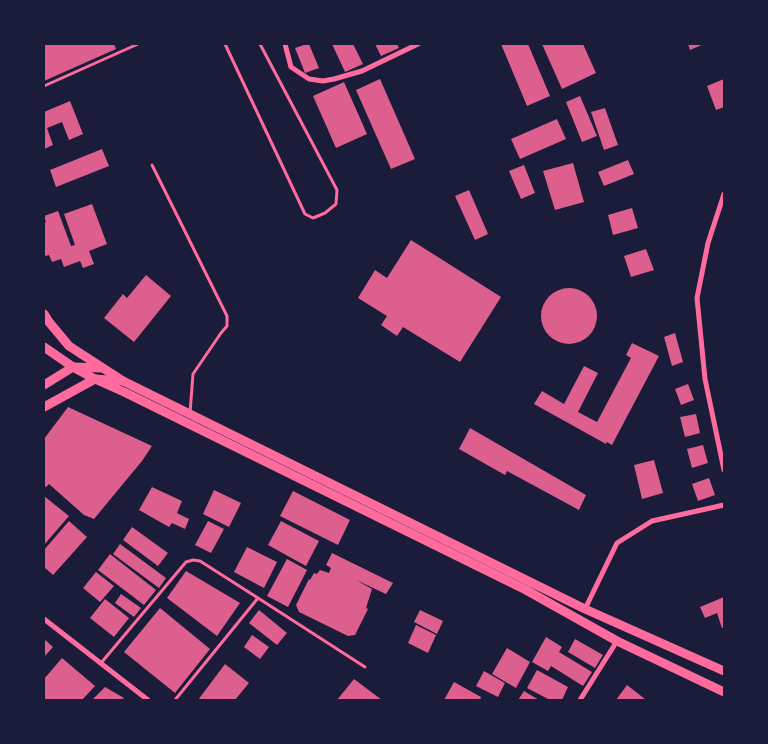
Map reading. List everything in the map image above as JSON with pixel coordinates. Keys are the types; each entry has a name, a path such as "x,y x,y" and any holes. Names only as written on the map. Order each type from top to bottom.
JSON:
{"main road":[{"path":"44,314 69,346 123,381 585,609 724,671"},
{"path":"44,347 73,367 95,379 526,590 617,640 724,692"},
{"path":"44,385 73,367 102,368"},
{"path":"44,407 95,379 123,381"}],"street":[{"path":"285,44 291,67 309,79 323,81 362,71 418,44"},
{"path":"724,194 708,242 698,298 705,379 724,470"},
{"path":"585,609 617,543 652,521 724,505"},
{"path":"44,619 148,700"},
{"path":"580,700 617,640"}],"lane":[{"path":"44,86 138,44"},
{"path":"225,44 305,214 313,218 325,213 336,204 337,190 260,44"},
{"path":"152,165 227,316 227,326 193,374 190,413"},
{"path":"101,663 186,562 193,560 200,561 364,668"},
{"path":"175,700 258,598"}],"building":[{"path":"44,44 114,44 116,49 44,81"},
{"path":"309,44 319,68 305,73 295,48"},
{"path":"332,44 353,44 363,64 345,72"},
{"path":"375,44 397,44 399,48 381,56"},
{"path":"501,44 528,44 550,96 527,106"},
{"path":"542,44 583,44 596,73 562,89"},
{"path":"688,44 704,44 690,50"},
{"path":"380,79 415,159 391,169 356,90"},
{"path":"724,79 724,107 716,110 707,86"},
{"path":"344,82 367,134 336,148 313,96"},
{"path":"580,96 597,136 582,142 566,102"},
{"path":"70,101 83,134 69,140 62,122 47,128 53,145 44,149 44,112"},
{"path":"605,108 618,145 604,150 591,112"},
{"path":"557,119 566,139 520,159 511,139"},
{"path":"102,149 109,166 56,187 50,170"},
{"path":"628,160 634,174 604,186 598,172"},
{"path":"573,163 584,202 555,210 543,171"},
{"path":"524,165 535,193 521,199 509,171"},
{"path":"469,190 488,234 475,240 455,196"},
{"path":"92,204 107,244 89,251 94,264 83,268 80,261 64,267 61,259 52,262 49,255 45,256 44,254 44,223 46,222 44,216 58,211 71,246 75,245 64,214"},
{"path":"632,208 638,228 613,235 608,215"},
{"path":"411,240 501,297 460,362 403,327 397,336 381,325 387,316 358,298 375,270 387,278"},
{"path":"646,249 654,270 631,277 624,256"},
{"path":"146,275 171,296 134,342 104,318 123,294 127,298"},
{"path":"563,288 575,288 585,292 593,300 597,316 593,332 585,340 575,344 563,344 553,340 545,332 541,322 541,310 545,300 553,292"},
{"path":"675,333 683,362 672,366 664,337"},
{"path":"632,343 659,356 612,445 607,442 606,444 534,404 542,391 564,404 584,366 598,373 578,412 597,422 631,358 626,355"},
{"path":"688,384 694,400 681,405 675,389"},
{"path":"68,407 152,446 142,461 94,519 84,515 49,484 46,487 44,486 44,439"},
{"path":"696,414 700,433 685,437 680,417"},
{"path":"470,428 586,495 579,510 507,471 505,475 459,449"},
{"path":"703,445 708,463 692,468 687,449"},
{"path":"654,460 663,493 642,499 634,465"},
{"path":"709,478 715,495 698,501 692,484"},
{"path":"152,487 182,501 177,513 189,519 185,529 172,523 169,527 139,510"},
{"path":"214,490 241,503 229,527 203,514"},
{"path":"293,491 350,520 338,545 280,516"},
{"path":"44,496 69,516 44,545"},
{"path":"69,521 87,537 53,575 44,567 44,550"},
{"path":"208,521 224,529 211,553 195,545"},
{"path":"281,521 319,541 306,566 268,545"},
{"path":"132,527 168,553 158,566 123,540"},
{"path":"120,544 166,578 159,588 113,554"},
{"path":"247,547 277,562 264,588 234,572"},
{"path":"332,553 393,583 386,594 356,580 372,589 366,608 368,609 355,635 348,636 299,612 296,605 314,573 317,574 320,570 329,573 331,568 326,565"},
{"path":"110,554 156,590 144,605 98,570"},
{"path":"287,559 307,570 288,607 267,596"},
{"path":"186,571 240,603 217,636 167,598"},
{"path":"96,572 114,586 100,602 83,588"},
{"path":"121,594 141,608 134,617 115,603"},
{"path":"724,597 724,628 722,628 717,613 705,618 700,607"},
{"path":"105,599 129,618 114,637 90,618"},
{"path":"160,608 210,649 175,693 124,652"},
{"path":"259,610 287,633 277,645 249,623"},
{"path":"420,610 443,621 437,634 414,622"},
{"path":"416,625 436,635 428,653 408,643"},
{"path":"252,635 269,647 260,659 244,647"},
{"path":"546,637 562,647 559,652 592,672 583,686 551,666 548,671 532,662"},
{"path":"44,639 53,647 44,657"},
{"path":"575,639 603,655 595,668 568,652"},
{"path":"507,648 530,662 516,688 492,674"},
{"path":"62,658 95,686 82,700 44,700 44,679"},
{"path":"225,664 249,683 235,700 198,700"},
{"path":"537,670 568,687 562,700 550,700 527,688"},
{"path":"484,671 505,683 498,697 476,686"},
{"path":"354,679 382,700 337,700"},
{"path":"454,682 481,697 480,700 444,700"},
{"path":"627,685 645,699 616,700"},
{"path":"105,687 124,698 122,700 92,700"},
{"path":"524,691 539,700 518,700"}]}
